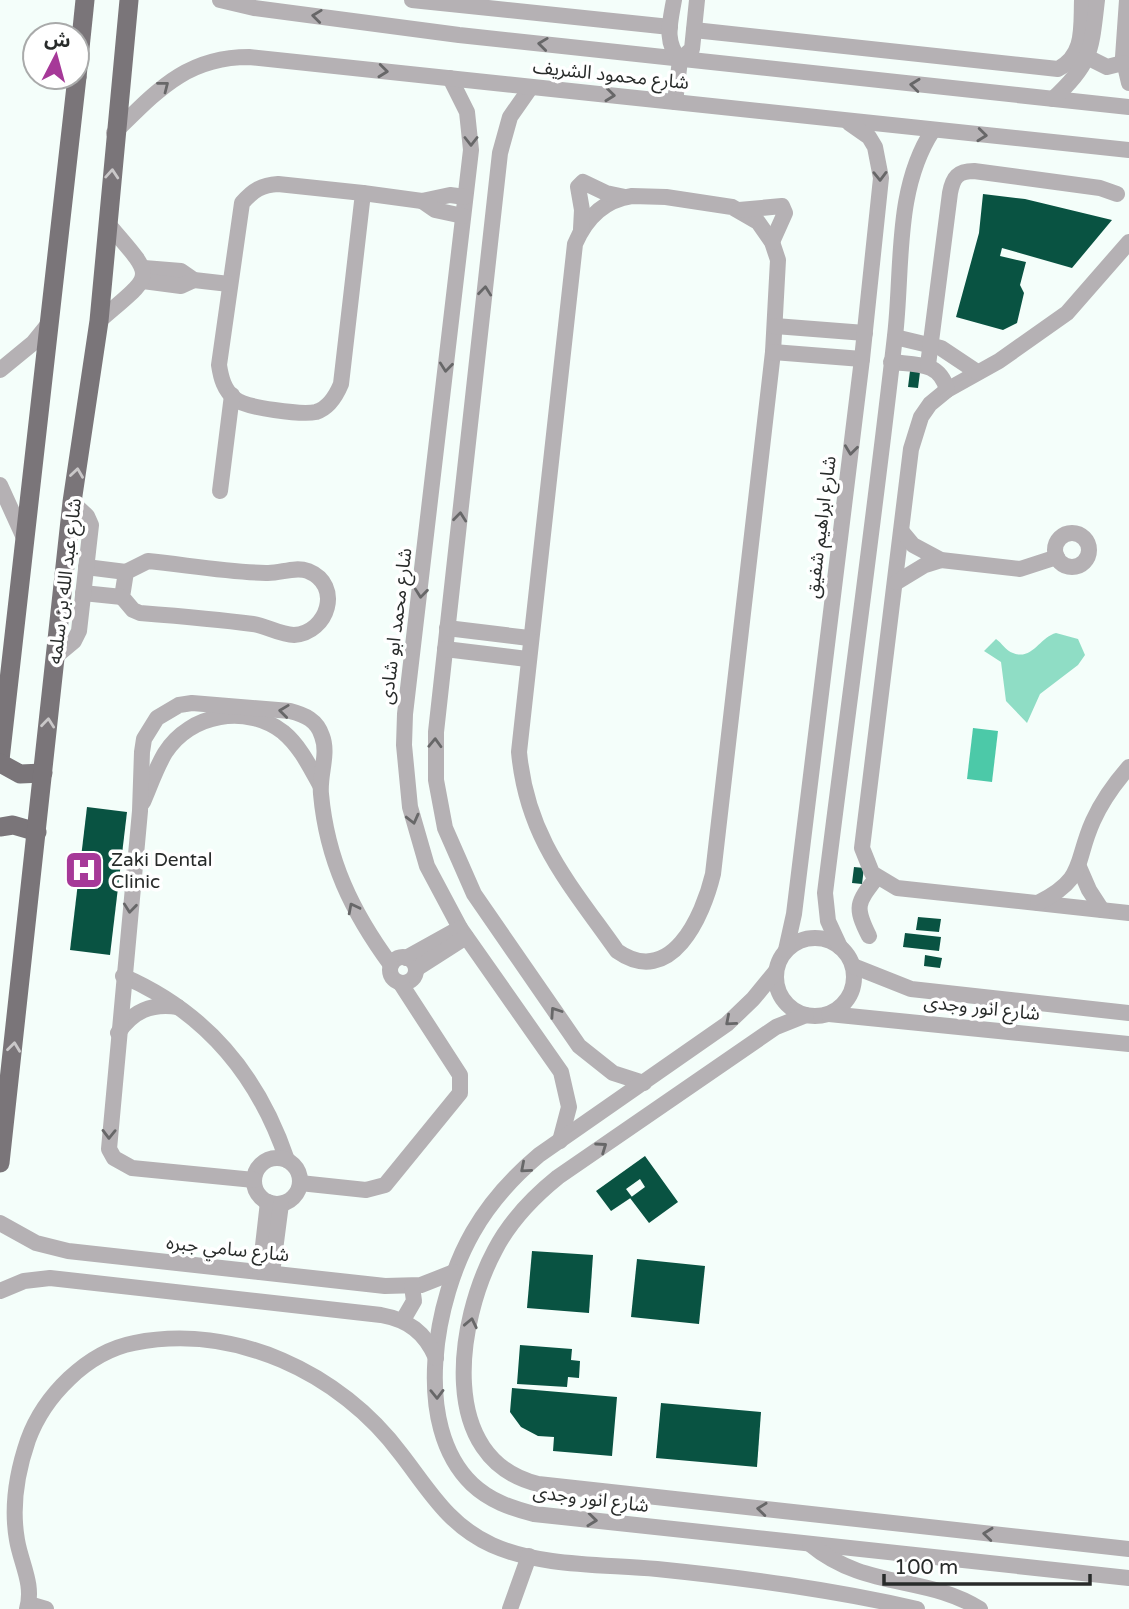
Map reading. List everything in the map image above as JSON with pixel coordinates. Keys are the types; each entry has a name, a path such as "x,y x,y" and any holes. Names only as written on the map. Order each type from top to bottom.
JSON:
{"main road":[{"path":"83,21 85,0"},
{"name":"شارع عبد الله بن سلمه","path":"0,1163 72,502 99,321 114,133 129,0"},
{"path":"43,773 20,774 0,762 75,91"},
{"path":"0,827 13,825 37,832"}],"street":[{"name":"شارع محمود الشريف","path":"220,0 267,10 680,60 1129,107"},
{"path":"412,0 670,27"},
{"path":"674,0 670,49 680,60"},
{"path":"675,103 680,60 692,50 697,0"},
{"path":"694,30 1058,69 1069,63 1076,53 1082,0"},
{"path":"1053,99 1080,74 1087,57 1097,0"},
{"path":"1127,0 1124,62 1129,83"},
{"name":"شارع محمود الشريف","path":"114,133 171,80 206,61 226,57 1129,150"},
{"path":"1087,57 1107,67 1124,62"},
{"name":"شارع محمد ابو شادى","path":"450,78 464,103 471,131 404,745 410,807 417,836 435,884 463,933 555,1063 568,1089 569,1107 560,1141"},
{"path":"531,87 519,101 503,135 447,628 435,756 439,804 449,839 474,894 579,1046 613,1073 644,1083"},
{"name":"شارع ابراهيم شفيق","path":"786,950 797,886 862,359 881,178 875,147 869,137 847,121"},
{"path":"840,947 818,938 806,939 786,950 776,971 779,994 786,1004 806,1015 830,1014 848,999 855,977 853,966 840,947 828,921 825,893 895,337 907,206 913,169 933,130"},
{"path":"928,365 950,192 957,175 964,171 974,171 1100,188 1117,194"},
{"path":"581,229 582,210 578,187 583,182 606,193 625,197 699,201 738,210 758,222 772,242 778,260 773,352 713,873 696,921 679,945 661,959 638,961 618,951 548,853 536,829 521,778 519,752 527,659 575,244 581,229 592,215 607,203 625,197"},
{"path":"363,193 341,384 337,394 314,413 247,406 232,396 221,378 219,365 239,216 242,203 251,192 264,185 278,184 363,193 422,201 497,184"},
{"path":"422,201 435,210 463,216"},
{"path":"878,202 896,201 907,206"},
{"path":"738,210 782,206 785,213 772,242"},
{"path":"108,224 143,275"},
{"path":"1129,242 1067,313 999,361 947,390 930,404 914,433 862,848 867,866 877,877 897,888 1129,913"},
{"path":"99,321 143,275 181,271 194,280 229,284"},
{"path":"0,370 33,343 50,322"},
{"path":"775,326 865,333"},
{"path":"895,337 932,344 977,372"},
{"path":"773,352 862,359"},
{"path":"891,362 928,365 942,376 947,390"},
{"path":"220,491 232,396"},
{"path":"856,404 886,406"},
{"path":"0,485 25,540"},
{"path":"56,656 74,641 79,631 91,525 81,508 72,502"},
{"path":"903,533 914,545 941,561"},
{"path":"897,582 925,565 941,561 1020,569 1057,557"},
{"path":"83,593 122,597 133,610 140,612 256,625 290,635 303,634 317,627 328,604 327,591 320,578 302,569 264,573 148,561 126,572 86,567"},
{"path":"122,597 126,572"},
{"path":"447,628 530,638"},
{"path":"445,649 527,659"},
{"path":"254,1180 132,1168 114,1158 107,1139 140,811 142,752 149,728 167,710 192,703 304,714 315,723 322,734 325,748 320,785 323,813 337,872 363,928 391,965 391,976 401,984 460,1075 460,1093 385,1185 366,1190 300,1183"},
{"path":"140,811 166,752 176,739 204,720 220,716 254,718 284,733 296,744 320,785"},
{"path":"1038,903 1061,888 1079,867 1091,824 1108,794 1129,767"},
{"path":"1079,867 1088,890 1102,910"},
{"path":"869,936 859,914 859,905 877,877"},
{"path":"797,886 813,895 825,893"},
{"path":"391,965 397,958 411,963 463,933"},
{"path":"401,984 412,980 411,963"},
{"name":"شارع انور وجدى","path":"853,966 911,989 1129,1013"},
{"name":"شارع انور وجدى","path":"776,971 753,999 727,1024 520,1172 501,1191 473,1231 454,1272 439,1330 436,1358 437,1414 454,1460 471,1484 490,1498 511,1508 534,1514 1129,1578"},
{"path":"123,976 178,1007 204,1026 247,1074 264,1101 287,1160 295,1166 300,1183 294,1197 274,1203"},
{"path":"118,1033 137,1012 150,1006 178,1007"},
{"name":"شارع انور وجدى","path":"830,1014 1129,1044"},
{"name":"شارع انور وجدى","path":"806,1015 776,1027 558,1177 522,1210 506,1230 485,1271 469,1333 464,1392 466,1412 478,1441 494,1462 509,1475 538,1484 1129,1549"},
{"path":"555,1063 579,1046"},
{"path":"274,1203 255,1189 254,1180 261,1164 270,1159 287,1160"},
{"path":"501,1191 522,1210"},
{"path":"266,1273 274,1203"},
{"name":"شارع سامي جبره","path":"0,1223 36,1243 68,1251 266,1273 412,1286 438,1280 454,1272"},
{"path":"62,1280 61,1265 68,1251"},
{"path":"0,1292 24,1281 62,1280 381,1315 402,1320 421,1333 436,1358"},
{"path":"402,1320 414,1301 412,1286"},
{"path":"46,1609 28,1607 30,1582 17,1539 14,1505 18,1470 29,1437 54,1396 81,1369 123,1345 195,1337 237,1344 272,1356 321,1381 384,1433 429,1494 453,1520 481,1539 529,1556 773,1581 916,1609"},
{"path":"454,1460 478,1441"},
{"path":"810,1544 855,1572 952,1597 980,1609"},
{"path":"510,1609 529,1556"}],"shaded area":[{"path":"1056,633 1078,639 1085,655 1078,665 1040,694 1027,723 1006,701 1001,662 984,651 996,639 1011,652 1025,654"},
{"path":"973,728 998,731 992,782 967,779"}],"building":[{"path":"983,194 1025,199 1112,220 1072,268 1002,248 1000,256 1026,262 1020,285 1024,293 1017,323 1003,330 956,317 979,233"},
{"path":"910,371 920,372 918,388 908,387"},
{"path":"87,807 127,812 110,955 70,950"},
{"path":"854,867 864,868 862,884 852,883"},
{"path":"918,917 941,919 939,932 916,930"},
{"path":"905,933 941,937 939,951 903,947"},
{"path":"925,955 942,958 940,968 924,966"},
{"path":"645,1156 678,1202 649,1223 630,1198 611,1211 596,1191","holes":["640,1179 645,1187 632,1197 626,1189"]},
{"path":"532,1251 593,1255 589,1313 527,1308"},
{"path":"637,1259 705,1266 699,1324 631,1317"},
{"path":"520,1345 572,1349 571,1360 580,1361 579,1378 568,1377 567,1387 517,1384"},
{"path":"512,1388 617,1397 612,1456 553,1451 554,1437 538,1436 521,1427 510,1412"},
{"path":"661,1403 761,1412 757,1467 656,1458"}],"place":[{"name":"Zaki Dental Clinic","path":"84,870"}]}
